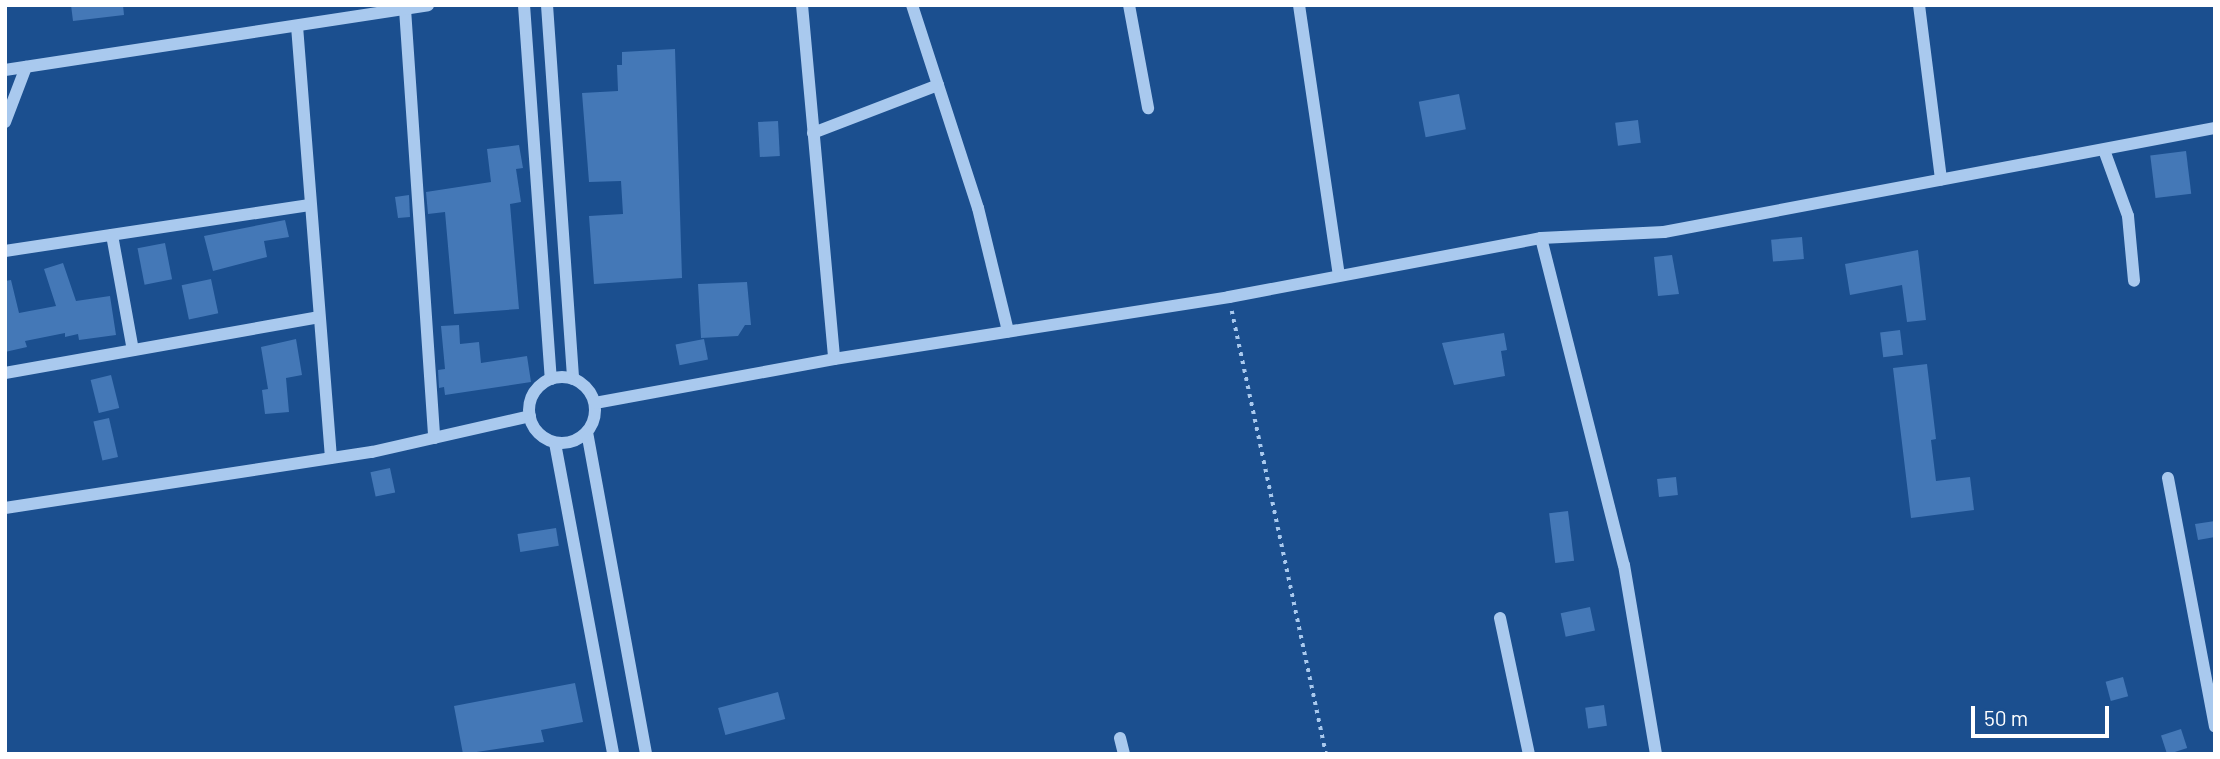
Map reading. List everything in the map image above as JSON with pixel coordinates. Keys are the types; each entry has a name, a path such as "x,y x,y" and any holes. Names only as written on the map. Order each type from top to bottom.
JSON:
{"street":[{"path":"5,70 428,5"},
{"path":"524,5 551,379"},
{"path":"547,5 573,379"},
{"path":"802,5 834,359"},
{"path":"912,5 978,208 1009,331"},
{"path":"1129,5 1148,108"},
{"path":"1299,5 1339,275"},
{"path":"1919,5 1941,180"},
{"path":"405,9 434,438"},
{"path":"297,26 331,458"},
{"path":"5,122 26,67"},
{"path":"813,133 938,85"},
{"path":"595,404 834,359 1229,296 1541,238 1664,232 2215,128"},
{"path":"2104,150 2128,216 2134,281"},
{"path":"5,251 310,205"},
{"path":"112,235 133,350"},
{"path":"1541,238 1623,565 1656,754"},
{"path":"5,373 318,317"},
{"path":"587,432 573,442 555,443 538,433 530,416 536,390 551,379 573,379 583,384 595,404 587,432 646,754"},
{"path":"6,506 331,458 530,416"},
{"path":"555,443 613,754"},
{"path":"2168,478 2215,727"},
{"path":"1500,618 1529,754"},
{"path":"1120,738 1124,754"}],"path":[{"path":"1229,296 1326,754"}],"building":[{"path":"71,5 123,5 124,15 73,21"},
{"path":"675,49 682,278 594,284 589,216 623,214 621,181 589,182 582,93 618,91 617,65 622,65 622,52"},
{"path":"1459,94 1466,129 1426,137 1419,102"},
{"path":"1638,120 1641,143 1618,146 1615,123"},
{"path":"778,121 780,156 760,157 758,122"},
{"path":"519,145 523,168 516,169 521,202 510,204 519,309 454,314 445,212 428,214 426,192 491,182 487,149"},
{"path":"2186,151 2191,194 2156,198 2150,155"},
{"path":"409,195 410,217 398,218 395,197"},
{"path":"285,220 289,237 264,241 267,257 213,271 204,236"},
{"path":"1802,237 1804,259 1773,262 1771,240"},
{"path":"165,243 172,279 145,285 138,248"},
{"path":"1918,250 1926,320 1907,322 1902,285 1850,295 1845,264"},
{"path":"1672,255 1679,294 1658,296 1654,257"},
{"path":"63,263 76,301 110,296 116,335 79,340 78,334 65,337 65,333 25,341 27,347 5,352 5,281 11,280 19,313 56,306 44,269"},
{"path":"211,279 218,313 189,319 182,285"},
{"path":"747,282 751,325 745,325 738,336 701,338 698,284"},
{"path":"459,325 460,344 479,342 481,363 527,356 531,382 445,395 444,387 439,388 438,370 445,369 441,326"},
{"path":"1900,330 1903,355 1883,357 1880,332"},
{"path":"1504,333 1507,350 1501,351 1505,376 1454,385 1442,343"},
{"path":"296,339 302,375 286,378 289,412 265,414 262,390 268,389 261,347"},
{"path":"704,339 708,360 680,365 676,345"},
{"path":"1927,364 1936,439 1931,440 1936,481 1970,477 1974,510 1911,518 1893,368"},
{"path":"111,375 119,408 99,413 91,380"},
{"path":"109,418 118,457 102,461 93,422"},
{"path":"390,468 395,492 376,497 370,472"},
{"path":"1676,477 1678,495 1659,497 1657,479"},
{"path":"1568,511 1574,561 1555,563 1549,513"},
{"path":"2215,521 2215,537 2198,540 2195,524"},
{"path":"556,528 559,546 520,552 517,534"},
{"path":"1590,607 1595,630 1566,637 1561,613"},
{"path":"2123,677 2128,696 2111,701 2106,682"},
{"path":"575,683 583,722 541,730 544,742 463,754 454,706"},
{"path":"778,692 785,719 725,735 718,708"},
{"path":"1604,705 1607,726 1588,728 1585,708"},
{"path":"2181,729 2187,748 2167,754 2161,735"}]}
